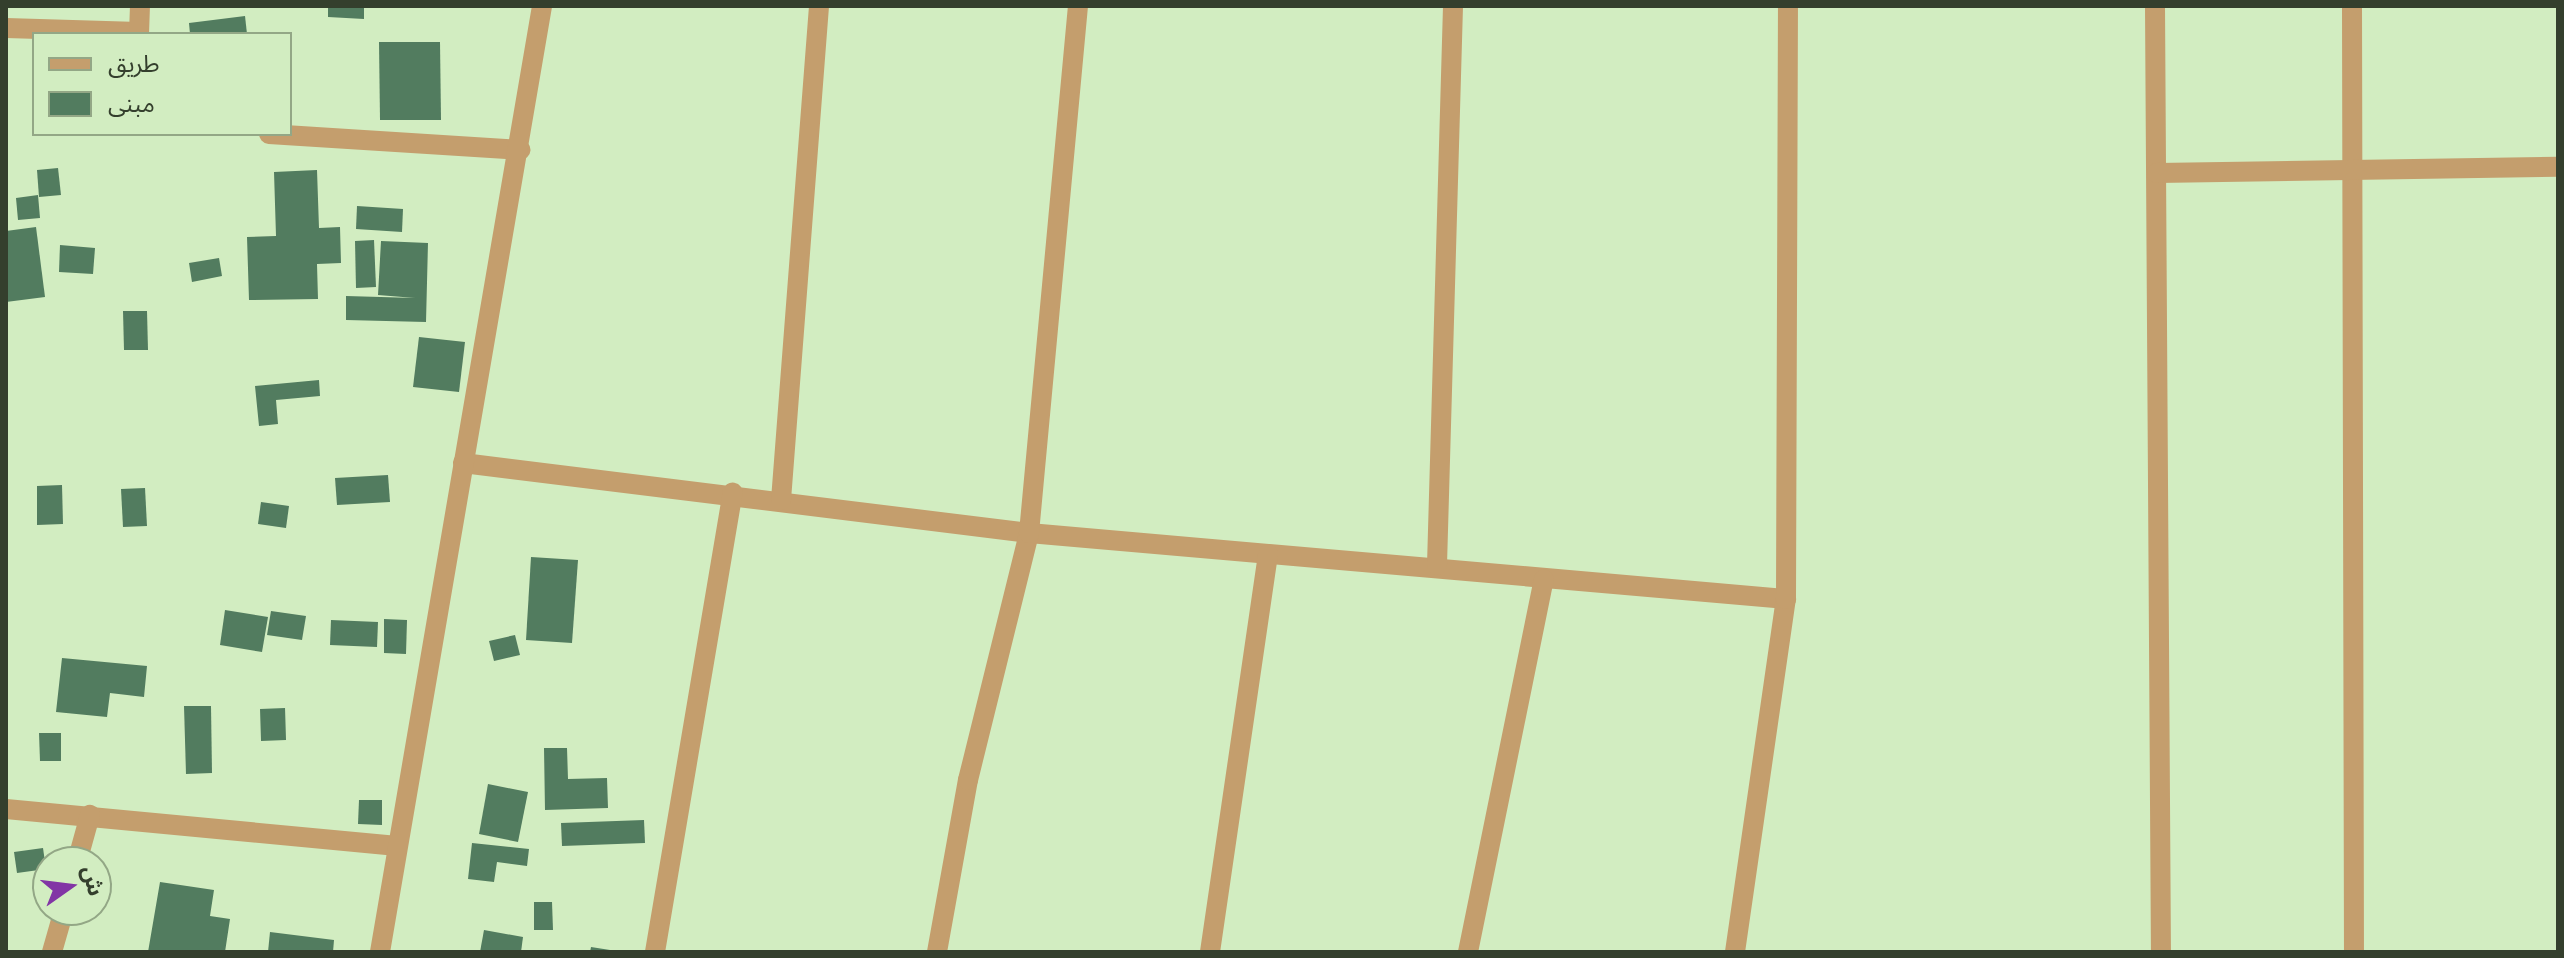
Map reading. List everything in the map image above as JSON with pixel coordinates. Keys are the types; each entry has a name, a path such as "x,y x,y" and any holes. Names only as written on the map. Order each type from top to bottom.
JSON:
{"street":[{"path":"139,32 140,6"},
{"path":"380,952 520,150 542,6"},
{"path":"781,500 819,6"},
{"path":"937,952 968,780 1029,533 1078,6"},
{"path":"1437,565 1453,6"},
{"path":"1735,952 1786,599 1788,6"},
{"path":"2155,6 2161,952"},
{"path":"2352,6 2354,952"},
{"path":"6,28 112,32"},
{"path":"292,135 520,150"},
{"path":"2157,173 2558,167"},
{"path":"463,463 733,493 1029,533 1437,565 1544,580 1786,599"},
{"path":"655,952 733,493"},
{"path":"1210,952 1268,554"},
{"path":"1468,952 1544,580"},
{"path":"6,809 397,846"},
{"path":"81,846 90,815"},
{"path":"52,952 59,926"}],"building":[{"path":"328,6 364,6 364,19 328,17"},
{"path":"245,16 247,32 190,32 189,23"},
{"path":"379,42 440,42 441,120 380,120"},
{"path":"58,168 61,195 39,197 37,170"},
{"path":"317,170 319,228 340,227 341,263 317,264 318,299 249,300 247,237 276,236 274,172"},
{"path":"38,195 40,218 18,220 16,198"},
{"path":"357,206 403,209 402,232 356,229"},
{"path":"36,227 45,297 6,302 6,231"},
{"path":"374,240 376,287 356,288 355,241"},
{"path":"381,241 428,243 426,322 346,320 346,296 415,298 378,295"},
{"path":"60,245 95,248 93,274 59,272"},
{"path":"219,258 222,276 192,282 189,263"},
{"path":"123,311 147,311 148,350 124,350"},
{"path":"419,337 465,342 459,392 413,387"},
{"path":"319,380 320,396 276,400 278,424 259,426 255,386"},
{"path":"388,475 390,502 337,505 335,478"},
{"path":"62,485 63,524 37,525 37,486"},
{"path":"145,488 147,526 123,527 121,489"},
{"path":"261,502 289,506 286,528 258,524"},
{"path":"531,557 578,560 572,643 526,640"},
{"path":"225,610 268,617 262,652 220,645"},
{"path":"271,611 306,616 302,640 267,635"},
{"path":"384,619 407,620 406,654 384,653"},
{"path":"331,620 378,622 377,647 330,645"},
{"path":"515,635 520,655 494,661 489,641"},
{"path":"62,658 147,666 144,697 110,693 107,717 56,712"},
{"path":"184,706 211,706 212,773 186,774"},
{"path":"285,708 286,740 261,741 260,709"},
{"path":"39,733 61,733 61,761 40,761"},
{"path":"544,748 567,748 568,779 607,778 608,808 545,810"},
{"path":"488,784 528,792 518,842 479,834"},
{"path":"359,800 382,800 382,825 358,824"},
{"path":"644,820 645,843 562,846 561,823"},
{"path":"472,843 529,849 527,866 497,862 494,882 468,879"},
{"path":"32,850 32,871 17,873 14,852"},
{"path":"160,882 214,890 210,916 230,919 225,952 148,952"},
{"path":"534,902 552,902 553,930 534,930"},
{"path":"484,930 523,937 521,952 480,952"},
{"path":"270,932 334,940 333,952 268,952"},
{"path":"591,947 610,950 610,952 590,952"}]}
